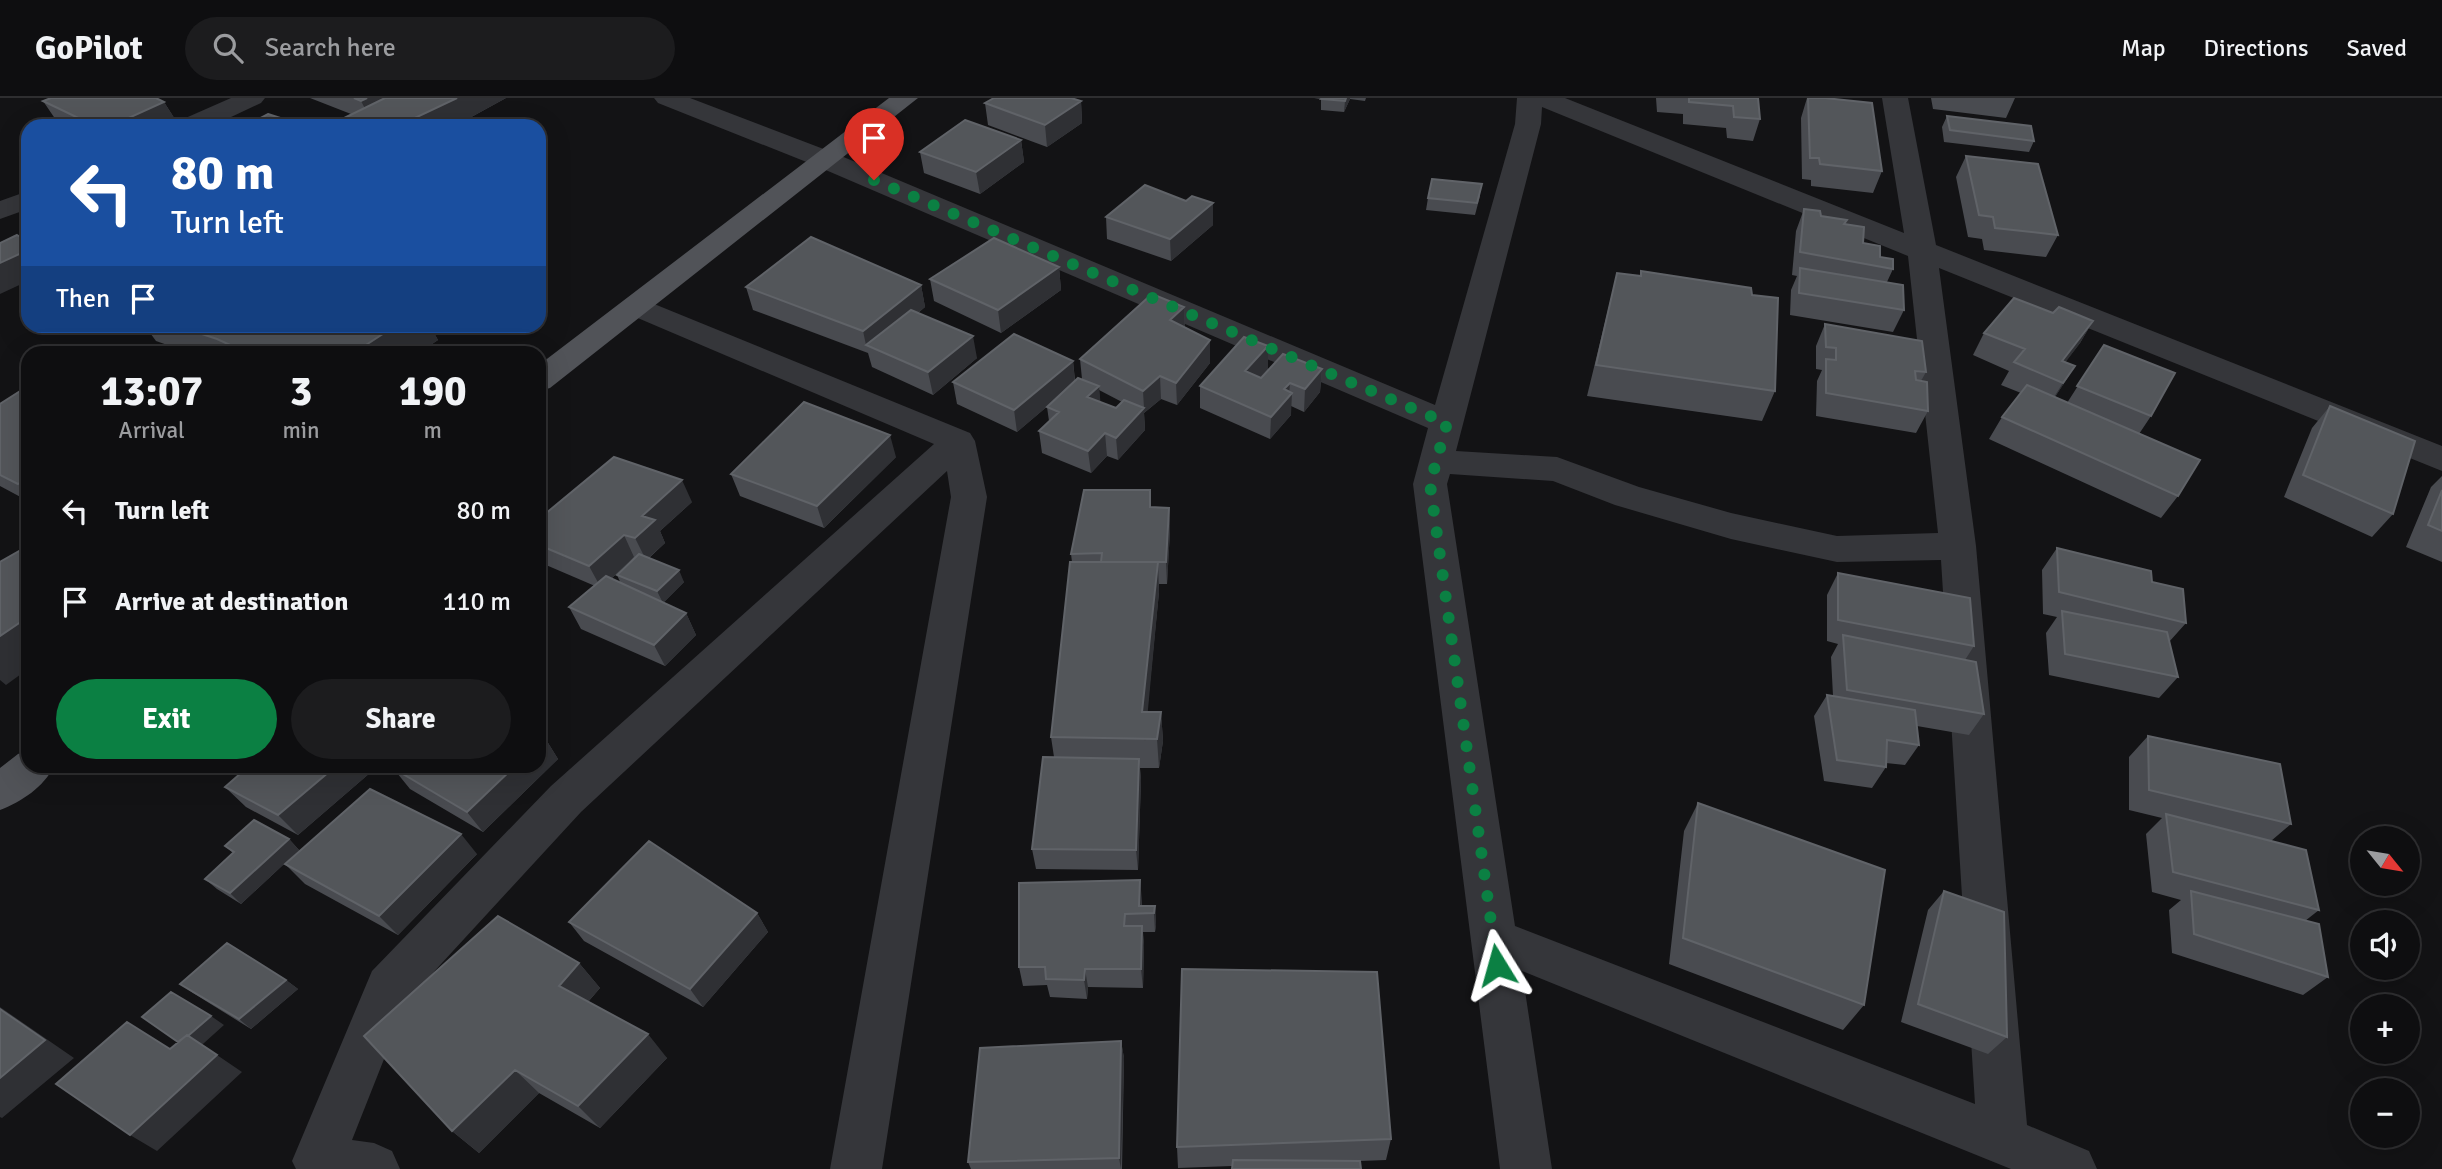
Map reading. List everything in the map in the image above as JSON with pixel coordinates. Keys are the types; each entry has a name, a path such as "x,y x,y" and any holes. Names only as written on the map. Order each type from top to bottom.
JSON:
{"main road":[{"path":"546,376 905,98"},
{"path":"0,792 24,773"}],"street":[{"path":"206,119 253,98"},
{"path":"667,98 824,159 1447,423"},
{"path":"1526,1169 1430,484 1528,124 1530,98"},
{"path":"1542,98 2442,459"},
{"path":"1895,98 1922,251 1958,546 2003,1140"},
{"path":"0,211 21,202"},
{"path":"637,306 958,441"},
{"path":"374,1169 318,1161 389,987 566,799 958,441"},
{"path":"856,1169 969,497 958,441"},
{"path":"1436,461 1557,470 1627,496 1731,526 1837,549 1958,546"},
{"path":"1494,939 2071,1169"}],"building":[{"path":"51,98 156,98 164,102 126,119 80,119 43,101"},
{"path":"385,98 457,98 413,119 342,119"},
{"path":"994,98 1071,98 1081,101 1045,125 985,103"},
{"path":"1322,98 1346,98 1345,101"},
{"path":"1689,98 1758,98 1760,119 1734,117 1733,106 1689,102"},
{"path":"1808,98 1872,103 1882,171 1820,164 1819,158 1810,158"},
{"path":"268,114 283,119 258,119"},
{"path":"1947,116 2031,126 2034,141 1950,130"},
{"path":"965,120 1021,140 976,172 920,152"},
{"path":"1966,156 2038,164 2058,235 1995,228 1993,217 1979,215"},
{"path":"1432,179 1482,184 1477,203 1428,198"},
{"path":"1145,185 1186,201 1192,196 1213,203 1170,239 1106,217"},
{"path":"1804,209 1820,211 1821,216 1847,220 1844,224 1864,227 1863,243 1880,246 1880,257 1893,259 1893,269 1800,252"},
{"path":"17,235 21,238 21,253 0,263 0,243"},
{"path":"811,237 921,285 863,331 746,287"},
{"path":"994,238 1059,267 998,310 930,279"},
{"path":"1800,268 1903,285 1904,310 1799,293"},
{"path":"1641,271 1751,288 1752,295 1778,298 1775,391 1596,365 1617,273 1641,276"},
{"path":"1152,294 1184,307 1170,320 1210,340 1176,383 1160,376 1143,391 1080,359"},
{"path":"2014,298 2053,313 2059,307 2093,321 2062,361 2075,366 2063,383 2014,362 2025,349 1984,333"},
{"path":"911,310 973,336 928,372 866,345"},
{"path":"1825,324 1922,341 1926,372 1915,371 1916,380 1927,382 1928,411 1826,393 1826,359 1836,360 1836,348 1826,347"},
{"path":"199,333 384,333 364,346 232,346"},
{"path":"1014,334 1073,361 1014,410 953,382"},
{"path":"1244,337 1268,346 1245,371 1261,378 1283,354 1322,369 1305,389 1290,383 1284,389 1292,393 1271,417 1200,386"},
{"path":"2104,345 2175,373 2151,416 2077,386"},
{"path":"1078,378 1099,386 1087,397 1116,408 1124,400 1144,408 1116,438 1105,433 1088,451 1039,431 1059,412 1047,407"},
{"path":"2027,385 2200,460 2178,496 2002,417"},
{"path":"21,390 21,482 18,484 0,475 0,404"},
{"path":"804,402 890,435 817,506 731,474"},
{"path":"2330,406 2415,441 2393,514 2303,475"},
{"path":"614,457 682,480 642,516 655,520 635,538 624,535 589,566 546,548 546,513"},
{"path":"1084,490 1150,490 1150,507 1169,508 1166,562 1101,562 1102,553 1071,554"},
{"path":"2442,490 2442,531 2428,525"},
{"path":"2057,548 2151,571 2152,582 2183,589 2186,623 2059,592"},
{"path":"21,550 21,622 0,636 0,562"},
{"path":"639,554 679,570 657,591 617,575"},
{"path":"1070,562 1158,562 1142,712 1161,712 1157,739 1051,737"},
{"path":"1838,573 1970,598 1974,646 1838,620"},
{"path":"606,576 686,613 654,645 569,607"},
{"path":"2062,611 2167,632 2178,677 2065,654"},
{"path":"1843,635 1976,662 1984,714 1847,690"},
{"path":"1827,695 1915,710 1919,745 1887,740 1886,767 1837,760"},
{"path":"2148,736 2280,764 2291,824 2149,790"},
{"path":"1043,757 1139,759 1136,850 1032,849"},
{"path":"241,773 328,773 278,815 225,787"},
{"path":"401,773 508,773 467,812"},
{"path":"370,789 461,834 379,916 285,864"},
{"path":"1698,803 1885,870 1864,1005 1683,938"},
{"path":"2166,814 2306,850 2319,910 2173,872"},
{"path":"254,820 289,839 230,893 205,879 234,852 225,846"},
{"path":"649,841 757,913 690,989 569,922"},
{"path":"1140,880 1139,906 1155,906 1154,913 1125,914 1124,926 1142,926 1141,969 1085,969 1084,980 1046,979 1045,967 1019,967 1019,883"},
{"path":"1944,891 2004,912 2007,1037 1918,1004"},
{"path":"2191,891 2319,924 2328,977 2194,934"},
{"path":"498,916 579,963 559,986 648,1034 578,1106 515,1070 452,1131 364,1036"},
{"path":"227,943 286,980 239,1019 180,984"},
{"path":"1182,969 1377,972 1391,1139 1177,1147"},
{"path":"171,992 211,1016 178,1042 142,1017"},
{"path":"0,1009 45,1040 0,1078"},
{"path":"127,1022 170,1049 187,1035 217,1055 130,1135 56,1084"},
{"path":"1121,1041 1119,1158 968,1162 980,1048"},
{"path":"1233,1160 1360,1161 1361,1169 1232,1169"}],"route":[{"path":"874,180 1447,423 1430,484 1497,965"}]}
